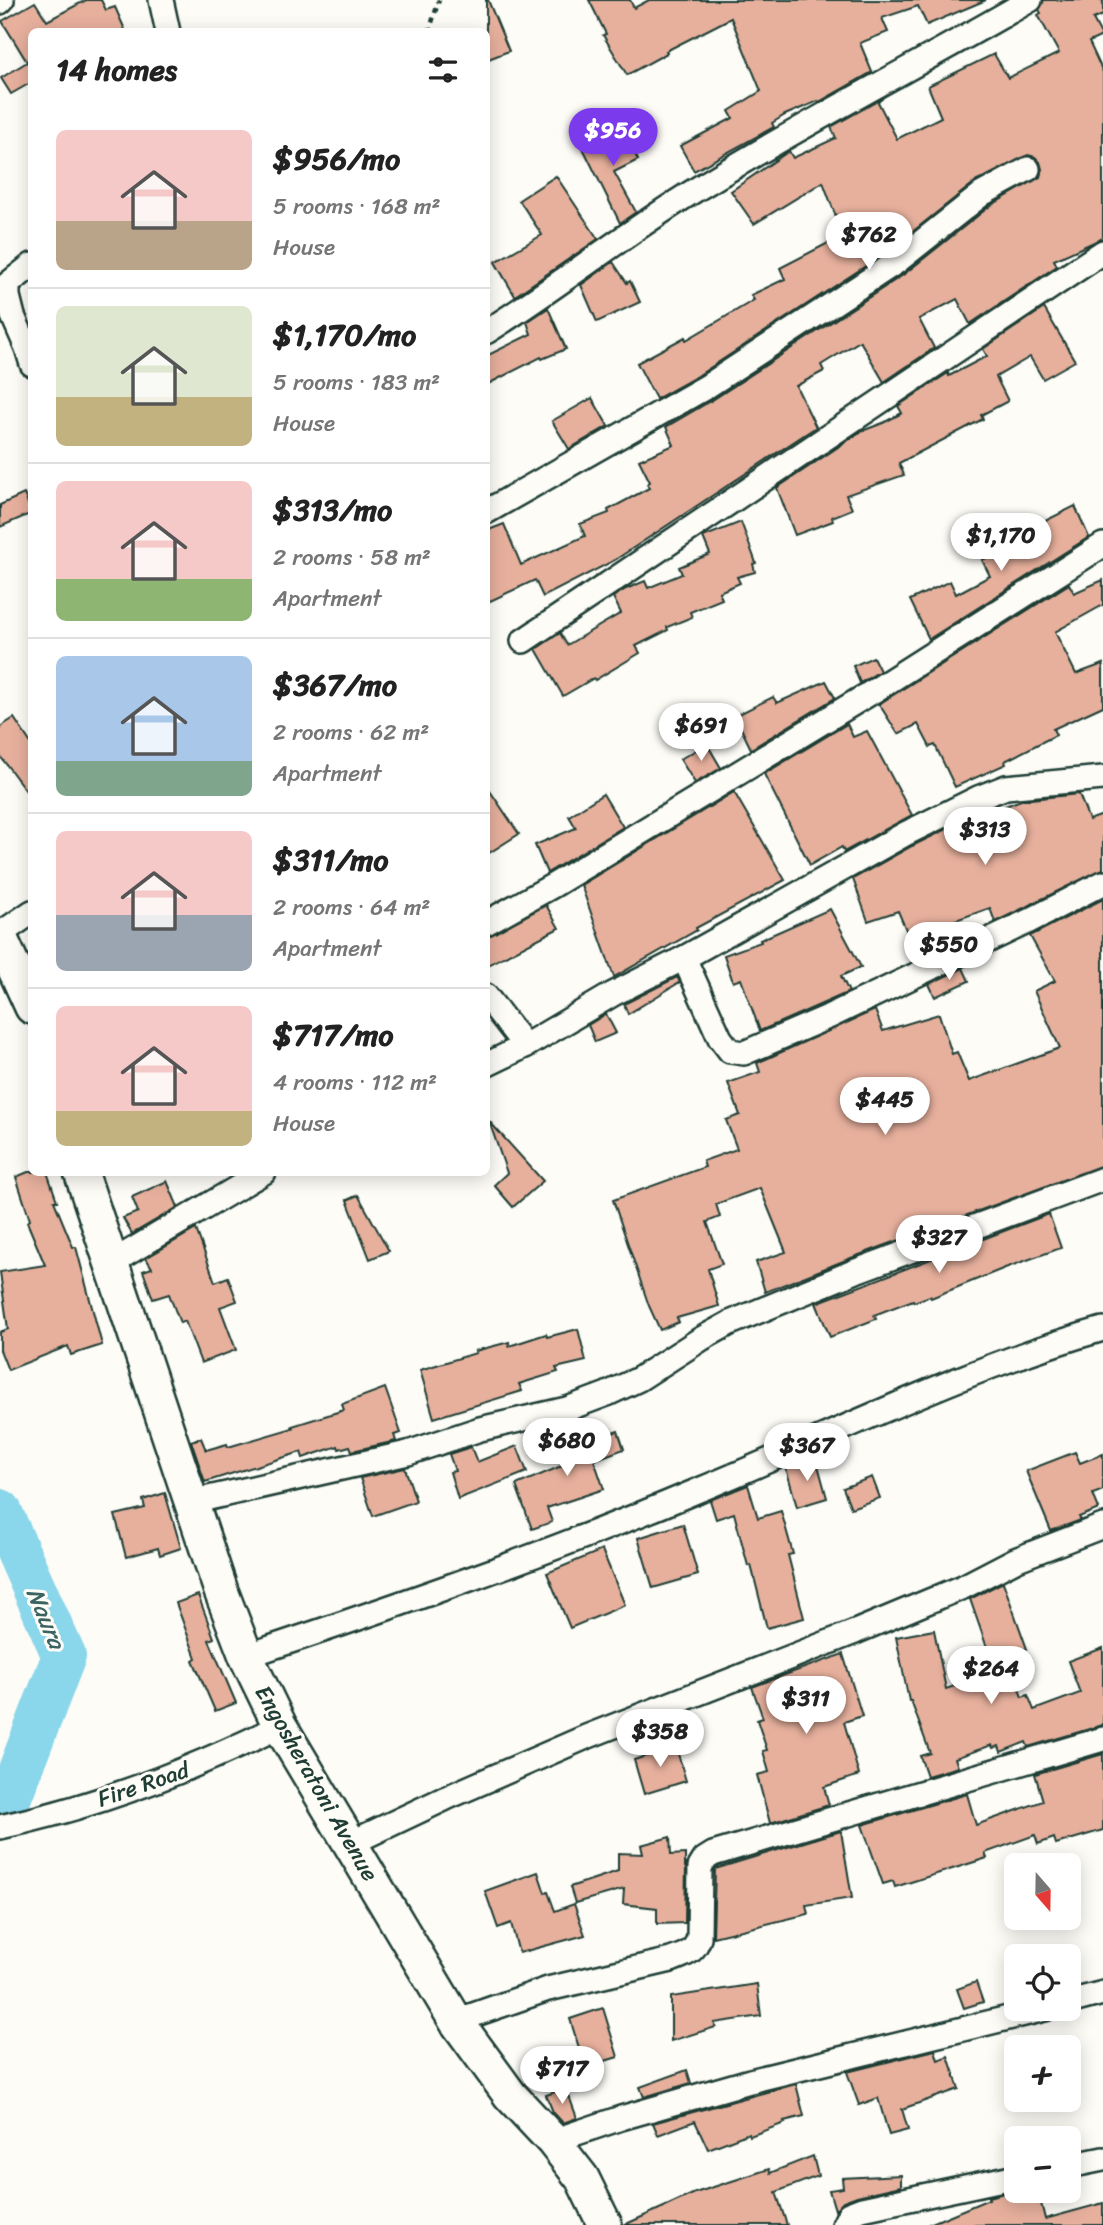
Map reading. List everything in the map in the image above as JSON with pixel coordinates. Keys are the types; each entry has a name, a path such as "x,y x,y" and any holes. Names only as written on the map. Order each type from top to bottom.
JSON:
{"street":[{"path":"161,0 167,28"},
{"path":"490,330 695,190 1030,0"},
{"path":"490,510 706,387 895,263 982,194 1028,169"},
{"path":"523,641 1103,252"},
{"path":"28,268 8,284 8,296 28,353"},
{"path":"490,921 554,885 877,689 1103,545"},
{"path":"490,1063 905,834 978,798 1006,787 1103,778"},
{"path":"684,958 720,1038 730,1051 744,1053 828,1017 1103,883"},
{"path":"28,915 0,936 28,998"},
{"path":"490,1001 525,1046"},
{"name":"Engosheratoni Avenue","path":"82,1176 191,1502 246,1656 280,1726 456,2021 510,2095 553,2141 582,2178 605,2225"},
{"path":"111,1262 257,1176"},
{"path":"191,1502 408,1453 480,1429 577,1405 639,1379 701,1339 741,1319 856,1271 1103,1179"},
{"path":"246,1656 385,1610 594,1534 968,1375 1103,1329"},
{"path":"351,1843 586,1737 855,1632 963,1587 1015,1560 1103,1526"},
{"name":"Fire Road","path":"0,1826 41,1818 133,1789 191,1768 280,1726"},
{"path":"456,2021 548,1989 671,1960 696,1948 699,1938 700,1867 705,1859 713,1854 1103,1739"},
{"path":"1081,1999 1103,1993"},
{"path":"553,2141 621,2118 750,2081 1004,2019"},
{"path":"1081,2164 1103,2159"},
{"path":"844,2225 849,2214 862,2208 1004,2179"}],"path":[{"path":"430,28 439,0"}],"building":[{"path":"86,0 101,0 106,10 115,7 124,28 28,28 28,84 11,94 1,78 27,62 2,21 35,2 47,21"},
{"path":"488,0 509,51 490,58 490,28 486,28"},
{"path":"589,0 630,0 634,8 649,0 986,0 927,25 918,6 882,18 888,32 860,43 872,72 819,102 785,115 772,123 774,127 694,171 680,146 733,118 729,111 761,91 731,18 666,51 667,53 627,75 603,35 606,34"},
{"path":"1044,0 1103,0 1103,15 1093,19 1102,36 1089,42 1103,72 1103,238 1054,260 1057,266 970,324 957,299 919,319 934,348 884,382 860,341 821,365 824,371 796,386 816,427 615,560 543,597 535,580 490,601 490,529 504,524 521,565 585,536 580,524 609,513 608,510 649,488 647,484 650,482 639,460 674,445 666,427 714,399 903,275 990,206 1040,177 1040,162 1028,155 975,182 887,252 699,375 656,399 637,363 685,337 686,340 754,300 751,295 785,279 780,268 838,238 842,233 823,182 754,224 731,191 789,151 793,158 836,138 831,127 883,98 878,102 897,139 941,117 928,86 994,54 1008,78 1059,53 1038,15 1041,13 1039,10"},
{"path":"622,127 638,160 614,172 636,212 620,223 582,146"},
{"path":"556,176 598,239 515,296 495,262 542,235 519,200"},
{"path":"613,262 627,283 630,281 640,302 597,322 581,285"},
{"path":"548,308 566,349 542,359 541,357 490,383 490,354 531,334 527,322"},
{"path":"1044,308 1075,361 1043,379 1030,357 996,377 1008,401 981,415 983,419 899,463 904,475 846,495 852,509 832,517 833,521 795,535 777,488 862,431 902,413 898,406 948,373 949,376 987,356 983,349"},
{"path":"592,398 608,426 569,449 552,421"},
{"path":"24,494 28,504 28,515 0,527 0,505"},
{"path":"1075,506 1089,537 929,639 910,600 950,581 956,594 990,576 982,560 1048,528 1045,521"},
{"path":"741,522 756,563 753,564 755,572 737,577 740,583 719,592 722,599 690,612 692,617 667,627 668,630 636,646 640,653 563,696 536,649 560,633 567,645 621,613 613,597 645,581 648,588 682,574 679,567 710,554 703,537"},
{"path":"1103,580 1103,605 1055,632 1076,674 1103,664 1103,706 1053,729 1056,735 1005,761 1006,764 955,787 935,745 930,747 918,724 898,734 879,704 1069,584 1074,593"},
{"path":"873,657 880,671 860,683 853,666"},
{"path":"826,681 835,698 751,749 735,716 773,697 777,703"},
{"path":"14,718 28,739 28,794 0,756 0,727"},
{"path":"847,724 853,737 867,731 912,815 844,852 842,847 810,865 764,774"},
{"path":"707,744 721,768 695,783 680,759"},
{"path":"490,791 519,834 490,852"},
{"path":"734,792 785,880 696,928 697,930 614,977 581,885"},
{"path":"603,794 623,827 547,873 535,845 576,828 569,816"},
{"path":"1079,794 1089,820 1103,815 1103,869 995,922 990,908 944,924 952,942 918,958 898,911 868,921 853,879 978,814 979,816 1021,800"},
{"path":"1103,899 1103,1165 765,1292 756,1262 786,1252 760,1188 716,1204 720,1217 707,1222 722,1264 708,1269 719,1306 677,1318 679,1322 660,1330 649,1306 613,1200 705,1167 703,1161 737,1149 726,1120 740,1115 728,1083 760,1072 757,1063 875,1010 883,1031 939,1014 952,1054 957,1052 969,1081 1060,1048 1034,991 1055,981 1030,936"},
{"path":"546,905 559,928 490,964 490,935"},
{"path":"830,909 861,967 841,976 849,992 760,1031 741,979 733,982 724,955 761,942 760,940"},
{"path":"963,968 969,981 935,997 929,984"},
{"path":"677,977 680,982 628,1014 624,1004"},
{"path":"606,1014 616,1033 595,1042 588,1025"},
{"path":"490,1122 543,1181 513,1207 494,1185 507,1173"},
{"path":"28,1172 28,1176 48,1176 57,1201 54,1201 73,1247 76,1247 102,1345 71,1355 68,1346 8,1370 0,1350 0,1332 8,1329 0,1272 45,1265 27,1222 30,1220 16,1177"},
{"path":"167,1181 178,1207 132,1234 123,1218 138,1212 132,1197"},
{"path":"358,1195 389,1251 370,1259 347,1200"},
{"path":"1049,1214 1061,1248 931,1298 913,1300 874,1315 876,1319 830,1337 816,1303"},
{"path":"196,1229 215,1282 228,1277 237,1301 220,1307 236,1350 201,1363 185,1321 180,1323 169,1294 153,1299 143,1271 152,1268 146,1258"},
{"path":"578,1329 586,1361 556,1368 558,1372 519,1384 522,1391 434,1418 420,1370 509,1342 509,1346 546,1334 547,1337"},
{"path":"385,1388 401,1433 394,1435 396,1441 352,1451 350,1446 339,1449 338,1446 303,1458 301,1452 205,1482 191,1441 201,1438 206,1450 227,1444 228,1447 344,1410 342,1404"},
{"path":"618,1431 624,1449 594,1460 604,1489 547,1508 552,1522 532,1529 516,1485 564,1465 559,1448"},
{"path":"517,1446 527,1472 458,1499 450,1472 455,1471 449,1454 471,1447 477,1462"},
{"path":"1075,1452 1080,1463 1103,1454 1103,1490 1093,1494 1099,1509 1079,1517 1081,1520 1051,1531 1026,1471"},
{"path":"816,1458 827,1498 797,1507 786,1468"},
{"path":"405,1468 416,1501 373,1516 360,1478"},
{"path":"872,1477 880,1498 851,1508 843,1488"},
{"path":"748,1485 758,1518 781,1511 793,1554 788,1555 804,1618 767,1628 734,1513 716,1519 710,1500"},
{"path":"165,1493 181,1548 160,1555 158,1548 126,1557 115,1515 145,1508 143,1500"},
{"path":"683,1524 698,1575 653,1588 638,1538"},
{"path":"602,1550 625,1605 570,1628 547,1573"},
{"path":"1003,1582 1027,1649 992,1662 970,1599"},
{"path":"198,1595 214,1638 209,1640 236,1703 215,1711 193,1660 196,1658 176,1603"},
{"path":"934,1630 946,1689 1011,1667 1022,1697 1028,1695 1034,1710 1080,1693 1068,1661 1103,1648 1103,1725 1028,1747 1026,1742 1001,1752 999,1746 993,1748 992,1745 955,1758 958,1767 927,1776 920,1756 930,1753 909,1701 896,1637"},
{"path":"843,1654 862,1716 844,1722 859,1775 824,1787 829,1805 770,1823 757,1775 769,1772 763,1751 767,1750 757,1720 763,1718 752,1687"},
{"path":"674,1740 686,1781 644,1794 634,1760 658,1752 656,1746"},
{"path":"1103,1754 1103,1830 1056,1844 1054,1838 1038,1844 1035,1835 985,1853 987,1858 895,1887 893,1881 883,1884 862,1825 967,1794 976,1825 1043,1801 1035,1774"},
{"path":"841,1831 852,1898 806,1905 808,1914 713,1937 715,1869"},
{"path":"670,1837 671,1855 685,1854 685,1923 657,1924 657,1908 623,1904 624,1889 575,1903 570,1887 618,1871 618,1853 643,1854 641,1845"},
{"path":"538,1872 555,1911 574,1904 585,1935 519,1953 511,1923 498,1928 485,1891"},
{"path":"976,1982 983,2002 964,2008 957,1989"},
{"path":"757,1984 761,2016 714,2023 716,2027 671,2041 671,1997"},
{"path":"603,2008 618,2057 585,2067 570,2019"},
{"path":"935,2050 938,2060 948,2056 959,2089 902,2109 908,2130 889,2135 878,2098 859,2105 847,2072"},
{"path":"687,2070 691,2083 644,2097 640,2087"},
{"path":"796,2084 804,2116 708,2149 695,2121 658,2135 653,2123"},
{"path":"566,2088 577,2118 563,2123 553,2112 546,2095"},
{"path":"813,2156 818,2176 776,2192 787,2225 624,2225 695,2193 769,2169 770,2173"},
{"path":"901,2175 901,2186 843,2201 835,2210 829,2190 843,2188 842,2178"},
{"path":"1004,2193 1004,2203 1041,2203 1045,2219 1103,2203 1103,2225 927,2225 989,2199 988,2197"}],"waterway":[{"name":"Naura","path":"0,1511 64,1656 7,1804"}]}
